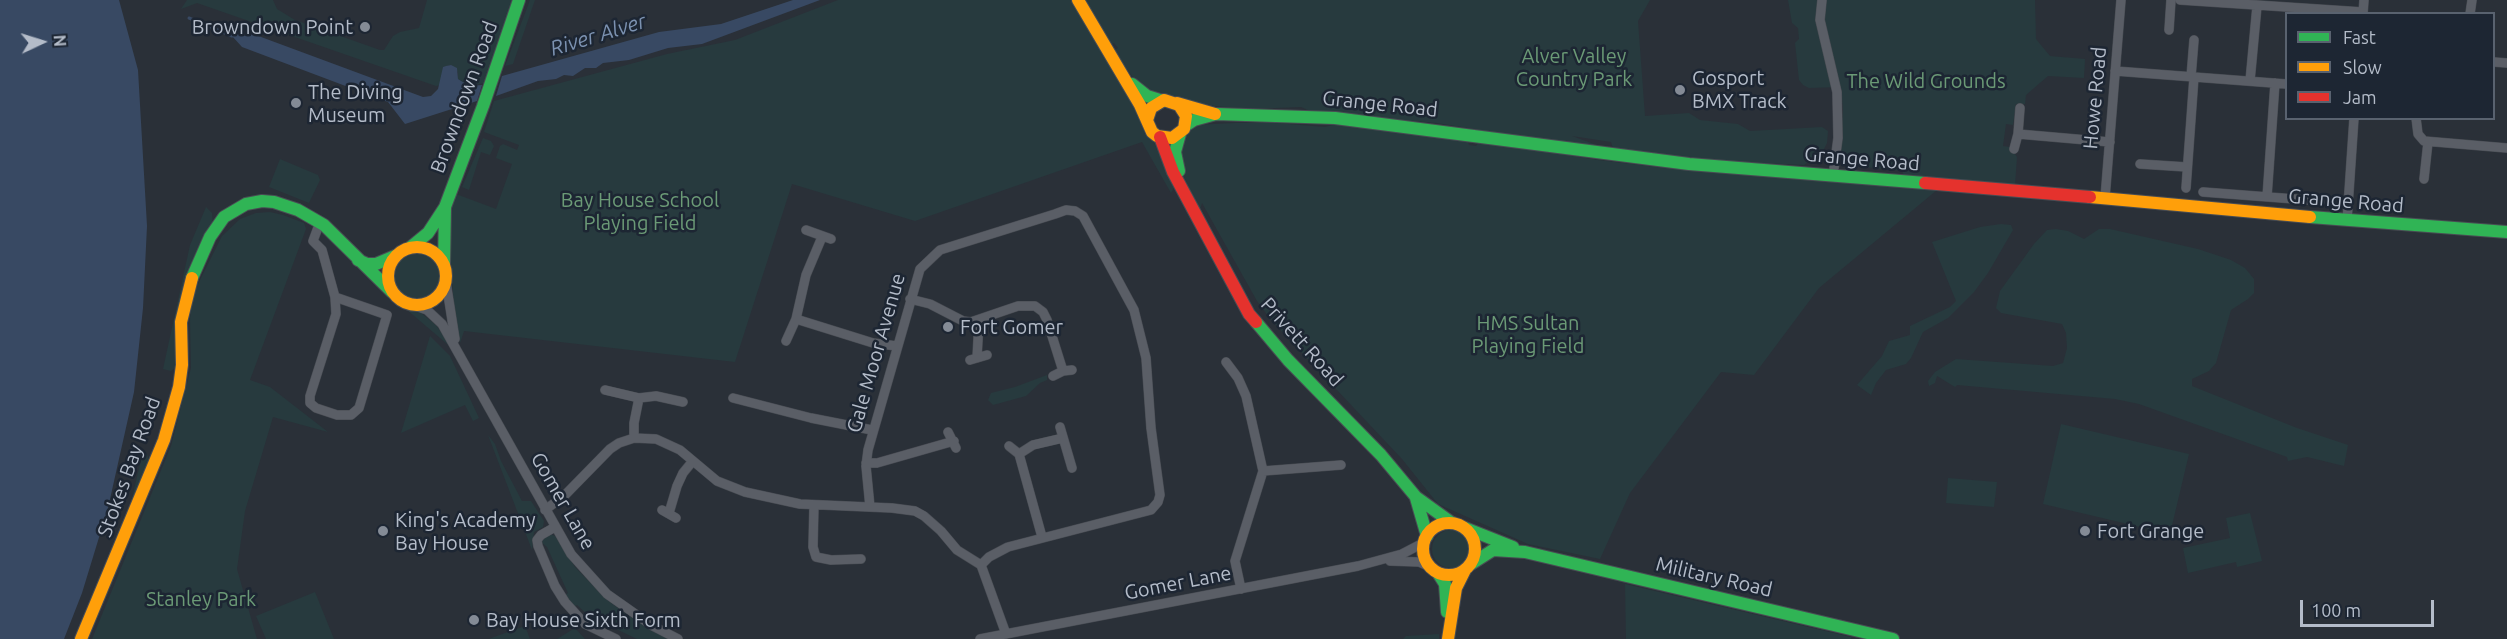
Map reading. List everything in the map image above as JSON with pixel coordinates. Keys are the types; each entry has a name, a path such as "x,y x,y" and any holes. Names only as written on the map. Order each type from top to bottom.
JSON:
{"street":[{"name":"Browndown Road","path":"411,247 428,233 445,207 519,0"},
{"path":"1078,0 1113,63 1148,120 1152,132 1160,137 1172,138 1182,130 1186,116 1177,103 1171,100 1154,99 1138,91 1113,63"},
{"path":"1822,0 1820,21 1837,92 1838,138 1833,176"},
{"name":"Howe Road","path":"2105,198 2121,0"},
{"path":"2169,30 2171,0"},
{"path":"2180,0 2348,12"},
{"path":"2250,81 2257,6"},
{"path":"2186,188 2194,40"},
{"path":"2115,71 2285,84"},
{"path":"2267,197 2275,83"},
{"path":"1148,120 1151,108 1163,101"},
{"name":"Grange Road","path":"1177,103 1216,114"},
{"path":"2014,149 2020,108"},
{"name":"Grange Road","path":"1182,130 1194,120 1216,114 1269,114 1377,122 1650,160 2507,232"},
{"path":"2347,220 2354,120"},
{"path":"2416,120 2418,134 2428,142 2507,148"},
{"name":"Privett Road","path":"1182,130 1175,152 1184,195"},
{"path":"2018,134 2110,142"},
{"name":"Privett Road","path":"1160,137 1184,195 1249,314 1288,360 1381,455 1416,497 1457,525"},
{"path":"2424,179 2428,142"},
{"path":"2140,164 2187,167"},
{"path":"2203,192 2321,201"},
{"name":"Stokes Bay Road","path":"81,639 164,440 179,387 182,365 183,306 189,284 210,237 224,217 246,204 262,201 285,204 320,222 392,292 405,303 414,305"},
{"name":"Browndown Road","path":"444,265 445,207"},
{"name":"Gale Moor Avenue","path":"870,507 866,463 872,430 891,374 920,269 940,250 1066,210 1076,211 1083,216 1134,309 1146,358 1151,428 1160,495 1158,502 1151,510 1008,547 989,557 981,566"},
{"path":"320,222 313,241 322,250 335,297 336,314 310,396 310,403 316,408 337,415 351,415 359,408 387,315 335,297"},
{"path":"786,341 796,319 806,275 826,238 807,230"},
{"path":"357,260 367,264 376,264 411,247 419,246 435,252 444,265 457,347"},
{"path":"392,292 387,273 395,256"},
{"path":"414,305 422,305 438,297 446,282"},
{"path":"910,299 930,304 963,321 979,321 1018,306 1035,306 1043,312 1067,370 1053,376"},
{"path":"414,305 435,316 457,347"},
{"path":"796,319 873,343 897,346"},
{"path":"979,321 973,359 987,355"},
{"name":"Gomer Lane","path":"457,347 570,554 607,594 678,639"},
{"path":"1226,362 1238,378 1246,396 1263,471 1235,561 1241,589"},
{"path":"605,390 639,398 656,396 683,402"},
{"path":"634,438 634,423 639,398"},
{"path":"733,398 756,410 872,430"},
{"path":"1060,427 1072,468"},
{"path":"545,510 565,495 610,449 625,440 648,438 669,443 717,481 739,490 814,506 905,509 924,516 957,549 981,566 990,584 1006,634"},
{"path":"1019,454 1033,445 1063,438"},
{"path":"866,463 877,463 953,440"},
{"path":"1010,446 1019,454 1042,537"},
{"path":"669,514 677,486 683,473 692,462"},
{"path":"1263,471 1341,465"},
{"name":"Privett Road","path":"1416,497 1426,539"},
{"path":"814,506 813,547 816,556 831,560 862,558"},
{"path":"1457,525 1473,539 1474,556 1456,588 1448,637 1444,584 1424,551 1426,539 1435,528 1457,525"},
{"name":"Military Road","path":"1457,525 1525,552 1893,639"},
{"path":"555,527 540,535 537,540 555,586 565,602 585,624 616,639"},
{"name":"Gomer Lane","path":"980,639 1382,560 1402,554 1426,539"},
{"name":"Military Road","path":"1468,567 1493,550 1525,552"},
{"name":"Gomer Lane","path":"1382,560 1419,562 1434,570"},
{"path":"1434,570 1456,574 1468,567"}],"green space":[{"path":"187,0 273,0 277,9 295,20 384,50 393,36 419,28 427,0 513,0 485,83 469,86 458,79 458,72 451,65 444,67 440,85 436,86 197,3 181,9"},
{"path":"530,0 535,0 513,64 505,66"},
{"name":"Bay House School Playing Field","path":"838,0 1072,0 1137,111 1145,134 1153,140 1174,188 1171,193 1142,142 915,221 792,184 735,362 464,331 460,343 454,308 449,237 450,209 456,194 496,209 512,164 496,158 500,146 503,144 517,150 519,145 484,132 494,101 667,54 735,40"},
{"name":"Alver Valley Country Park","path":"1085,0 1650,0 1638,21 1645,116 1689,113 1700,120 1738,124 1750,131 1822,127 1828,131 1827,143 1822,153 1804,165 1696,160 1614,152 1611,142 1572,136 1594,144 1594,149 1437,123 1312,112 1301,107 1251,109 1214,106 1153,93 1138,84 1113,51 1118,48 1114,43 1109,46"},
{"name":"The Wild Grounds","path":"1788,0 2035,0 2036,39 2050,56 2085,59 2084,78 2048,76 2026,95 2025,104 2016,104 2013,125 2006,124 2003,146 2010,147 2017,157 2015,185 1904,175 1902,171 1856,166 1850,164 1841,153 1843,110 1841,87 1809,88 1799,80 1795,43 1799,39 1798,28 1792,23"},
{"name":"HMS Sultan Playing Field","path":"1276,123 1325,127 1341,123 1467,138 1469,145 1476,146 1481,140 1598,160 1658,167 1937,190 1819,288 1754,375 1721,372 1630,493 1600,559 1528,544 1438,504 1402,459 1271,320 1257,301 1202,203 1200,210 1182,173 1179,155 1183,134 1193,125"},
{"path":"483,138 491,141 494,146 490,155 481,152 469,190 462,187"},
{"path":"280,159 318,175 320,180 309,203 269,187"},
{"path":"206,207 212,213 213,226 188,281 180,364 171,371 163,369 190,245"},
{"name":"Stanley Park","path":"270,212 283,215 304,223 306,229 250,380 270,387 328,432 273,417 245,511 237,569 257,639 92,639 171,446 191,368 190,319 192,301 198,284 222,236 240,219 256,213"},
{"path":"2011,225 2013,230 1974,292 1948,318 1923,332 1911,358 1906,364 1886,370 1876,383 1871,395 1857,385 1882,356 1889,341 1910,335 1910,326 1950,307 1956,301 1932,242 1980,227"},
{"path":"2099,229 2110,229 2198,249 2231,260 2245,268 2254,279 2254,293 2231,310 2216,363 2209,371 2192,379 2192,386 2297,428 2348,445 2344,466 2307,457 2288,461 2287,457 2139,404 2115,399 1957,385 1955,387 1937,376 1935,383 1929,386 1928,381 1935,372 1956,359 2053,366 2063,363 2067,348 2066,333 2062,324 2001,313 1996,308 2000,291 2034,244 2047,230 2068,231 2084,239"},
{"path":"412,251 422,251 437,261 441,275 440,284 431,295 422,299 412,299 397,289 393,280 393,270 403,255"},
{"path":"400,304 421,313 436,325 453,349"},
{"path":"430,336 450,356 479,418 473,421 465,405 401,433"},
{"path":"1047,375 1047,380 1040,383 1026,396 993,405 988,400 991,393"},
{"path":"2061,424 2189,454 2170,534 2043,504"},
{"path":"488,435 495,444 501,461 522,501 531,501 544,521 543,527 534,532 532,550"},
{"path":"143,451 148,456 149,464 129,511"},
{"path":"1948,478 1997,482 1994,507 1946,503"},
{"path":"2250,513 2262,561 2237,567 2236,562 2188,573 2183,548 2230,538 2226,518"},
{"path":"1451,530 1465,535 1470,549 1465,563 1451,568 1437,563 1432,549 1437,535"},
{"path":"550,534 555,536 575,567 606,599 668,639 637,639 589,616 577,605 574,607 565,595 568,593 547,547 542,543 543,538"},
{"path":"1625,584 1851,637 1851,639 1626,639"},
{"path":"315,592 334,639 266,639 256,616"},
{"path":"525,626 530,639 489,639 494,637"},
{"path":"575,628 585,639 557,639"},
{"path":"1439,634 1439,639 1403,639 1406,636"}],"water":[{"path":"0,0 119,0 138,70 147,226 143,308 134,392 108,508 82,593 64,639 0,639"},
{"path":"793,0 820,0 702,44 668,48 629,60 603,63 596,68 585,68 573,76 564,75 556,79 538,81 496,96 502,76 659,32 721,24"},
{"path":"237,34 243,36 253,34 423,97 431,96 438,89 443,67 446,66 451,65 457,68 458,79 469,86 482,85 477,101 405,124 388,102 242,47 232,36"}],"waterway":[{"name":"River Alver","path":"189,18 232,36"}],"traffic: fast":[{"path":"411,247 428,233 445,207 519,0"},
{"path":"1132,84 1147,96 1163,101"},
{"path":"1185,126 1194,120 1216,114 1335,118 1689,164 1925,183"},
{"path":"1179,171 1175,152 1180,134"},
{"path":"192,278 210,237 224,217 246,204 262,201 274,202 298,210 324,225 392,292"},
{"path":"444,265 445,208"},
{"path":"2310,217 2507,232"},
{"path":"358,260 367,264 376,264 395,256"},
{"path":"1256,322 1288,360 1381,455 1416,497 1452,523"},
{"path":"1416,498 1427,536"},
{"path":"1465,528 1513,547"},
{"path":"1471,564 1493,550 1525,552 1893,639"},
{"path":"1438,573 1445,584 1447,612"}],"traffic: slow":[{"path":"1078,0 1140,105 1152,132 1157,136 1172,138 1184,129 1186,116 1179,105 1164,100 1151,108 1147,120"},
{"path":"1177,103 1215,114"},
{"path":"2090,197 2310,217"},
{"path":"411,247 423,247 438,255 446,270 446,276 446,282 438,297 423,305 411,305 396,297 388,282 388,270 396,255 411,247"},
{"path":"81,639 164,440 179,387 182,365 181,322 192,278"},
{"path":"1449,523 1459,525 1467,531 1473,539 1475,549 1473,559 1467,567 1459,573 1449,575 1439,573 1431,567 1425,559 1423,549 1425,539 1431,531 1439,525 1449,523"},
{"path":"1448,639 1456,588 1465,570"}],"traffic: jam":[{"path":"1160,137 1173,172 1249,314 1256,322"},
{"path":"1925,183 2090,197"}],"place":[{"name":"Browndown Point","path":"365,27"},
{"name":"Gosport BMX Track","path":"1680,90"},
{"name":"The Diving Museum","path":"296,103"},
{"name":"Fort Gomer","path":"948,327"},
{"name":"King's Academy Bay House","path":"383,531"},
{"name":"Fort Grange","path":"2085,531"},
{"name":"Bay House Sixth Form","path":"474,620"}]}
